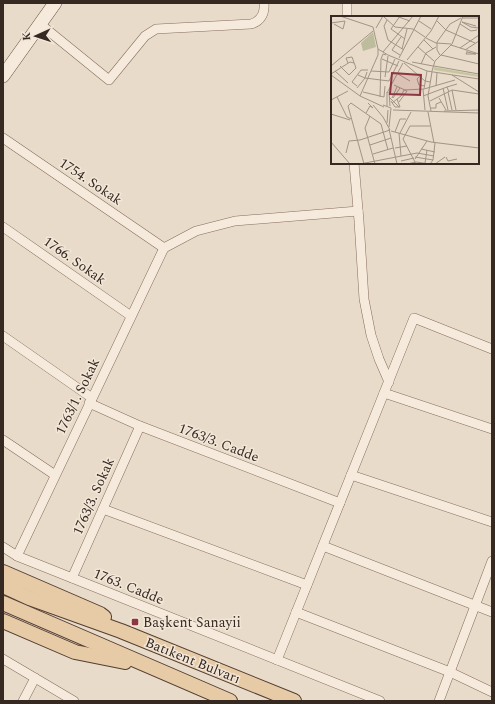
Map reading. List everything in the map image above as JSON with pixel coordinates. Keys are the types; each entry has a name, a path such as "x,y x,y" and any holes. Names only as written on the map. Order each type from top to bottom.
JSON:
{"main road":[{"path":"3,76 55,3"},
{"path":"3,572 100,614 120,631"},
{"name":"Batıkent Bulvarı","path":"3,586 29,598 120,631 294,701"},
{"name":"Batıkent Bulvarı","path":"3,603 153,668 213,698 230,701"},
{"path":"3,621 75,652 153,668"}],"street":[{"path":"40,24 109,80 145,36 156,29 251,24 261,18 265,8 264,3"},
{"path":"347,3 347,16"},
{"name":"1754. Sokak","path":"3,138 164,248"},
{"path":"354,164 364,299 371,335 389,382"},
{"path":"164,248 196,231 235,221 358,211"},
{"name":"1766. Sokak","path":"3,227 131,316"},
{"name":"1763/1. Sokak","path":"16,556 164,248"},
{"path":"277,660 414,318 492,349"},
{"name":"1763/3. Cadde","path":"3,336 91,400 140,426 340,503"},
{"path":"384,393 492,429"},
{"name":"1763/3. Sokak","path":"72,578 140,426"},
{"path":"3,440 55,475"},
{"path":"351,475 492,522"},
{"path":"103,509 307,586"},
{"path":"323,546 492,612"},
{"name":"1763. Cadde","path":"3,547 16,556 380,701"},
{"path":"439,701 492,561"},
{"path":"296,612 450,672 492,692"},
{"path":"3,659 74,701"},
{"path":"22,701 35,678"}],"place":[{"name":"Başkent Sanayii","path":"135,622"}]}
